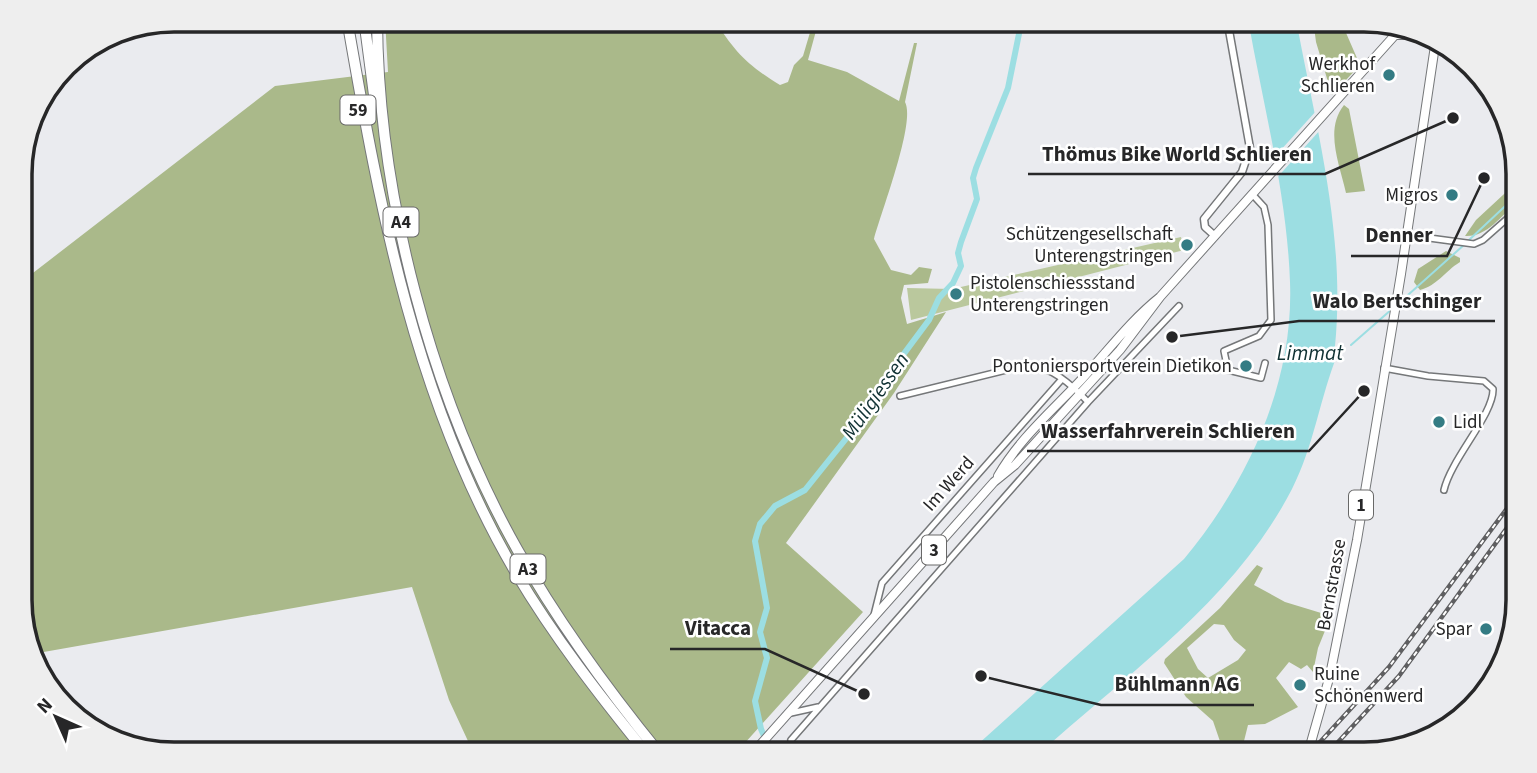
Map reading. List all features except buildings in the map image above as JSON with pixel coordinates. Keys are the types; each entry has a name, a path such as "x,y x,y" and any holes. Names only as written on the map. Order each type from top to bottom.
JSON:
{"highway":[{"name":"59","path":"343,32 370,168 376,179"},
{"path":"349,32 376,179"},
{"name":"A3","path":"366,32 381,142 398,234 432,361 440,373 476,466 516,548 643,742"},
{"name":"A4","path":"377,32 380,99 393,184 414,279 440,373"},
{"name":"A3","path":"376,179 418,346 467,478 517,575 582,671 642,742"}],"main road":[{"name":"3","path":"762,742 994,482 1015,464 1132,321 1160,297 1393,35"},
{"name":"Bernstrasse","path":"1312,741 1340,631 1398,297 1436,51"}],"street":[{"path":"1214,236 1205,227 1204,219 1242,172 1250,148 1249,127 1230,32"},
{"path":"1252,194 1264,207 1268,225 1271,320 1259,336 1224,351 1224,360 1228,370 1261,379 1265,363"},
{"path":"1407,235 1469,245 1483,240 1506,220"},
{"path":"791,740 1088,402 1179,306"},
{"path":"900,397 1027,365 1039,366 1062,379 1088,402"},
{"path":"1384,368 1428,376 1484,381 1493,389 1490,404 1447,475 1444,490"},
{"name":"Im Werd","path":"874,617 882,583 1062,379"},
{"path":"788,714 818,708"}],"green space":[{"path":"386,32 723,32 742,56 780,85 788,82 794,65 803,56 810,32 816,32 808,60 847,72 899,101 914,43 917,43 905,102 906,128 902,147 874,239 891,270 911,275 919,267 932,269 928,283 904,285 901,298 907,324 946,312 894,393 786,543 863,612 746,742 468,742 449,700 412,587 41,652 36,636 32,600 32,274 275,86 388,72"},
{"path":"1315,32 1346,32 1360,65 1332,95"},
{"path":"1344,105 1349,109 1365,191 1346,193 1337,159 1335,125"},
{"path":"1506,192 1506,213 1487,230 1465,236 1476,220"},
{"path":"1181,237 1184,250 911,320 907,288 952,289"},
{"path":"1446,251 1460,258 1460,262 1432,285 1420,290 1414,282 1418,269"},
{"path":"1257,565 1263,568 1254,585 1285,602 1331,616 1318,648 1313,672 1307,665 1301,669 1289,662 1276,678 1298,707 1265,724 1248,725 1244,741 1220,741 1213,721 1186,697 1164,663 1165,659 1220,608","holes":["1214,624 1224,625 1234,640 1246,650 1238,660 1208,678 1198,669 1187,648"]}],"water":[{"name":"Limmat","path":"1250,32 1299,32 1333,222 1337,304 1335,346 1338,353 1300,473 1292,489 1241,566 1211,600 1144,663 1054,741 981,741 1184,559 1207,529 1247,464 1275,394 1289,320 1288,249 1279,183"}],"pier":[{"path":"1317,110 1321,129 1274,181 1270,162"}],"waterway":[{"name":"Müligiessen","path":"767,742 755,701 767,658 760,632 767,608 755,541 760,524 775,506 805,490 881,395 897,363 929,320 939,298 953,283 961,266 958,253 961,242 977,199 973,178 1008,88 1019,32"},
{"path":"1469,240 1506,205"},
{"path":"1399,303 1465,244"},
{"path":"1351,345 1392,309"}],"railway":[{"path":"1321,741 1389,667 1506,510"},
{"path":"1339,741 1399,676 1506,529"}],"place":[{"name":"Werkhof Schlieren","path":"1389,75"},
{"name":"Thömus Bike World Schlieren","path":"1453,118"},
{"name":"Denner","path":"1484,178"},
{"name":"Migros","path":"1452,195"},
{"name":"Schützengesellschaft Unterengstringen","path":"1187,245"},
{"name":"Pistolenschiessstand Unterengstringen","path":"956,294"},
{"name":"Walo Bertschinger","path":"1172,337"},
{"name":"Pontoniersportverein Dietikon","path":"1246,366"},
{"name":"Wasserfahrverein Schlieren","path":"1364,391"},
{"name":"Lidl","path":"1439,422"},
{"name":"Spar","path":"1486,629"},
{"name":"Bühlmann AG","path":"981,676"},
{"name":"Ruine Schönenwerd","path":"1300,685"},
{"name":"Vitacca","path":"864,694"}]}
